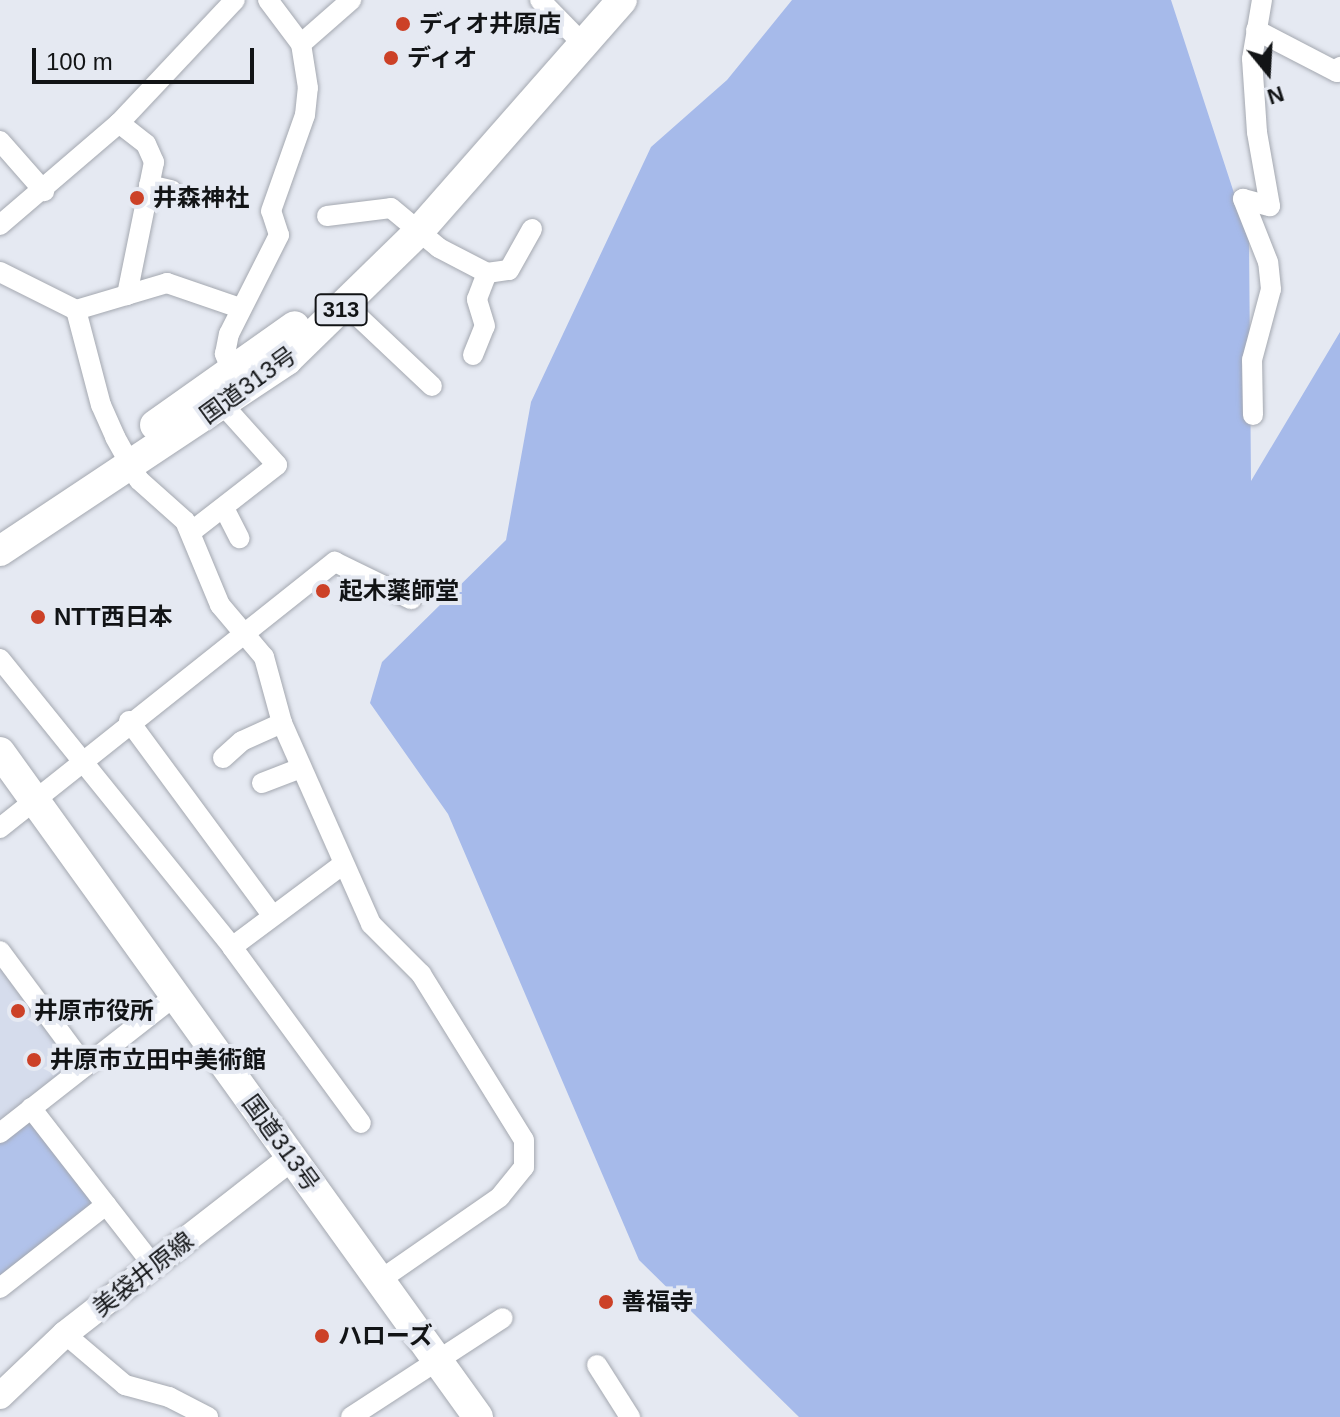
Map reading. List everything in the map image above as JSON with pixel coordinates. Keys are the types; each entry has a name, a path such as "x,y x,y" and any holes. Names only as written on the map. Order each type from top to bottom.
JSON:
{"highway":[{"name":"国道313号","path":"576,37 597,0"},
{"name":"国道313号","path":"0,528 125,455 224,406 287,360 346,305 576,37 622,0"},
{"name":"国道313号","path":"0,551 233,374 413,224"},
{"name":"国道313号","path":"0,752 478,1417"}],"main road":[{"name":"美袋井原線","path":"0,1396 65,1334 291,1158"}],"street":[{"path":"0,225 44,191 119,123 235,0"},
{"path":"233,374 225,354 240,308 279,235 271,211 275,191 297,140 306,102 301,44 268,0"},
{"path":"301,44 351,0"},
{"path":"540,0 576,37"},
{"path":"1253,415 1252,360 1271,289 1268,262 1243,199 1270,206 1257,132 1256,30 1262,0"},
{"path":"1256,30 1337,72 1340,67"},
{"path":"119,123 152,152 149,185 127,295"},
{"path":"0,141 44,191"},
{"path":"149,185 171,190"},
{"path":"327,216 391,208 439,248 487,273 509,270 532,229"},
{"path":"0,272 76,310 167,283 240,308"},
{"path":"473,355 485,326 477,299 487,273"},
{"path":"346,305 432,386"},
{"path":"76,310 101,405 125,455 139,480 191,532 220,605 264,657 282,723 342,865 371,924 421,974 527,1152 515,1182 500,1197 380,1280"},
{"path":"191,532 277,465 224,406"},
{"path":"224,508 239,538"},
{"path":"0,828 129,721 335,562 411,599"},
{"path":"0,659 83,758 232,947 361,1123"},
{"path":"129,721 273,916"},
{"path":"223,758 242,741 282,723"},
{"path":"262,783 301,768"},
{"path":"232,947 342,865"},
{"path":"0,951 85,1066"},
{"path":"0,1133 175,996"},
{"path":"31,1108 153,1265"},
{"path":"0,1288 106,1205"},
{"path":"351,1417 436,1357 503,1318"},
{"path":"65,1334 125,1385 169,1397 208,1417"},
{"path":"597,1365 630,1417"}],"shaded area":[{"path":"792,0 1171,0 1249,239 1251,481 1340,332 1340,1417 799,1417 639,1260 448,814 370,703 382,662 506,540 531,402 651,147 727,80"},
{"name":"井原市役所","path":"0,961 73,1067 0,1128"},
{"path":"30,1119 97,1203 0,1283 0,1139"}],"place":[{"name":"ディオ井原店","path":"403,24"},
{"name":"ディオ","path":"391,58"},
{"name":"井森神社","path":"137,198"},
{"name":"起木薬師堂","path":"323,591"},
{"name":"NTT西日本","path":"38,617"},
{"name":"井原市役所","path":"18,1011"},
{"name":"井原市立田中美術館","path":"34,1060"},
{"name":"善福寺","path":"606,1302"},
{"name":"ハローズ","path":"322,1336"}]}
